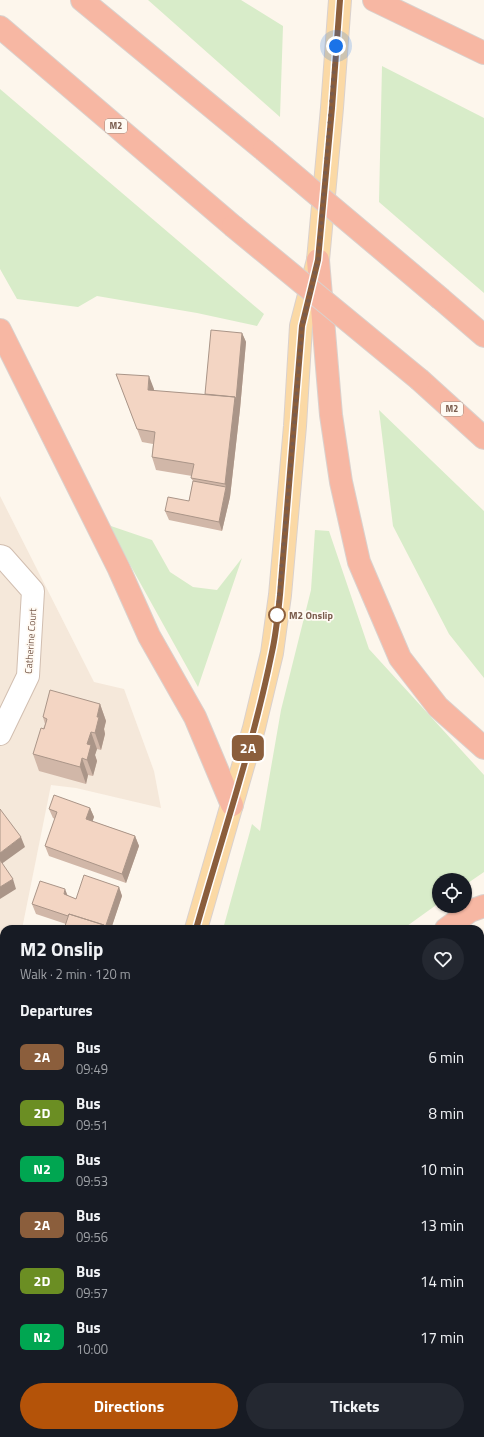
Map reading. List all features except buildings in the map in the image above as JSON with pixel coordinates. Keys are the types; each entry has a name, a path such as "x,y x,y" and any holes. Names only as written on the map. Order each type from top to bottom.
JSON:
{"highway":[{"path":"82,0 264,150 484,336"},
{"path":"374,0 475,48"},
{"name":"M2","path":"0,27 232,226 420,380 484,438"},
{"path":"318,260 332,422 341,482 359,562 400,658 438,707 484,748"},
{"path":"0,330 119,569 149,636 196,717 232,805"},
{"path":"451,925 470,911 484,906"}],"main road":[{"path":"197,925 254,728 272,653 280,595 302,326 318,260 340,0"}],"street":[{"name":"Catherine Court","path":"0,556 3,557 33,591 28,676 0,734"}],"shaded area":[{"path":"0,496 94,682 124,689 154,771 161,808 76,788 51,785 23,925 0,925"}],"green space":[{"path":"148,0 241,0 283,26 280,117"},
{"path":"382,66 484,118 484,293 379,202"},
{"path":"0,89 264,314 257,326 197,313 97,296 78,307 17,299 0,269"},
{"path":"379,410 484,511 484,678 449,634 393,526"},
{"path":"108,525 152,540 170,572 193,587 217,590 242,558 198,687"},
{"path":"315,530 329,531 369,649 484,775 484,872 472,880 472,873 432,873 432,908 408,925 224,925 252,824 260,831 281,710 311,590"}],"bus line":[{"name":"2A","path":"197,925 254,728 272,653 280,595 302,326 318,260 340,0"}],"place":[{"name":"M2 Onslip","path":"277,615"}],"route":[{"path":"277,615 277,619 302,326 318,260 332,108 336,46"}]}
